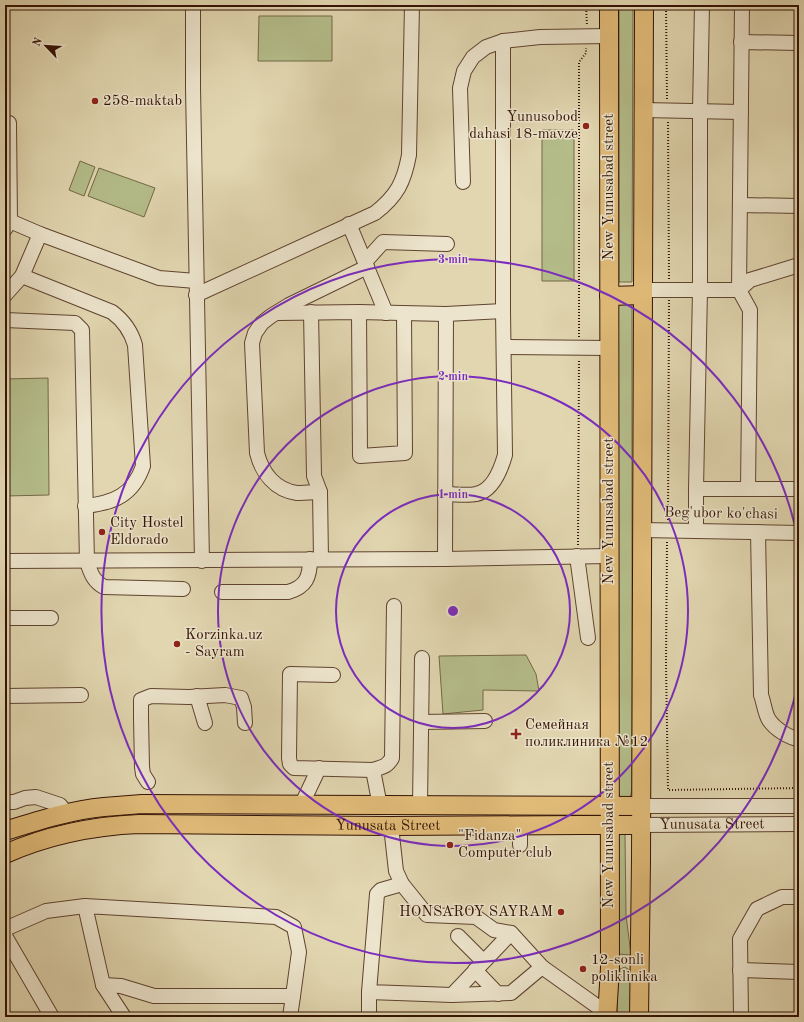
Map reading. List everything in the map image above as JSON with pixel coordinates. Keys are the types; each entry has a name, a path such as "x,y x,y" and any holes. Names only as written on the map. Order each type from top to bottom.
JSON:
{"main road":[{"name":"New Yunusabad street","path":"608,1016 610,968 609,5"},
{"name":"New Yunusabad street","path":"638,1017 640,969 641,825 644,5"},
{"path":"609,296 643,293"},
{"name":"Yunusata Street","path":"5,831 67,814 103,807 142,804 301,806 641,806"},
{"name":"Yunusata Street","path":"5,854 28,844 53,836 93,827 115,825 641,825"},
{"path":"610,968 614,962 621,958 632,962 640,969"}],"street":[{"path":"193,5 196,295 202,561"},
{"path":"196,295 375,213 387,204 395,193 406,171 409,134 412,5"},
{"path":"696,530 700,290 700,111 702,5"},
{"path":"742,5 739,290 750,310 748,489"},
{"path":"463,182 460,88 461,80 468,64 476,54 486,47 503,41 540,37 609,36"},
{"path":"445,494 477,494 488,488 502,467 505,455 503,311 503,41"},
{"path":"741,42 799,43"},
{"path":"643,110 741,112"},
{"path":"9,122 7,223 159,278 196,281"},
{"path":"740,205 799,206"},
{"path":"349,224 386,313"},
{"path":"5,295 22,276 40,234"},
{"path":"320,492 299,493 282,488 268,477 259,462 252,343 255,333 262,323 289,305 366,264 382,242 447,244"},
{"path":"643,293 670,290 739,290 750,280 799,265"},
{"path":"22,276 112,312 119,317 132,334 135,345 143,466 140,475 127,492 109,502 100,505 85,506"},
{"path":"278,312 446,314 503,311"},
{"path":"222,592 288,592 303,584 309,576 315,559 320,492 314,476 311,312"},
{"path":"359,312 360,456 405,453 404,314"},
{"path":"445,559 446,314"},
{"path":"5,320 75,322 82,330 87,562 92,576 100,585 104,587 183,590"},
{"path":"504,347 609,348"},
{"path":"696,490 799,489"},
{"name":"Beg'ubor ko'chasi","path":"642,530 799,533"},
{"path":"758,532 762,695 768,720 781,732 799,738"},
{"path":"578,556 588,638"},
{"path":"5,562 445,559 609,556"},
{"path":"333,675 290,674 290,764 294,768 373,770 385,767 389,764 392,758 394,606"},
{"path":"5,618 51,618"},
{"path":"420,806 422,658"},
{"path":"5,696 81,694"},
{"path":"148,782 143,774 142,767 142,700 151,696 225,695 241,698 244,707 245,723"},
{"path":"197,696 205,723"},
{"path":"421,722 484,721"},
{"path":"301,806 319,768"},
{"path":"373,770 380,806"},
{"path":"5,802 14,802 25,798 36,797 60,805 67,814"},
{"name":"Yunusata Street","path":"641,806 799,806"},
{"name":"Yunusata Street","path":"641,825 799,824"},
{"path":"520,825 520,845"},
{"path":"391,826 396,871 402,884 427,915 476,917 494,930 511,933 542,967 608,1016"},
{"path":"369,1017 377,894 381,890 402,884"},
{"path":"741,1017 740,939 757,909 782,897 799,897"},
{"path":"85,906 103,985 124,1017"},
{"path":"5,929 46,911 85,906 276,917 294,927 299,952 290,1017"},
{"path":"452,995 511,933"},
{"path":"5,936 52,1017"},
{"path":"458,936 498,994"},
{"path":"370,992 452,995 511,993 542,967"},
{"path":"740,970 799,972"},
{"path":"103,985 121,986 154,996 293,996"}],"path":[{"path":"578,556 579,62 586,53 586,5"},
{"path":"666,5 670,290 666,664 668,790 799,788"}],"green space":[{"path":"619,5 633,5 632,282 619,282"},
{"path":"259,16 332,16 332,61 258,61"},
{"path":"542,130 574,130 574,281 542,281"},
{"path":"80,161 95,167 84,196 69,190"},
{"path":"99,168 155,188 144,217 88,196"},
{"path":"622,303 629,303 632,305 632,790 630,798 620,798 618,790 618,305"},
{"path":"48,378 49,495 5,496 5,379"},
{"path":"526,655 536,674 539,691 483,690 483,710 443,714 439,656"},
{"path":"625,834 626,915 631,955 618,954 618,835"},
{"path":"625,967 631,971 631,1017 617,1017 618,973 620,969"}],"place":[{"name":"258-maktab","path":"95,101"},
{"name":"Yunusobod dahasi 18-mavze","path":"586,126"},
{"name":"City Hostel Eldorado","path":"102,532"},
{"name":"Korzinka.uz - Sayram","path":"177,644"},
{"name":"Семейная поликлиника №12","path":"516,734"},
{"name":"\"Fidanza\" Computer club","path":"450,845"},
{"name":"HONSAROY SAYRAM","path":"561,912"},
{"name":"12-sonli poliklinika","path":"583,969"}]}
